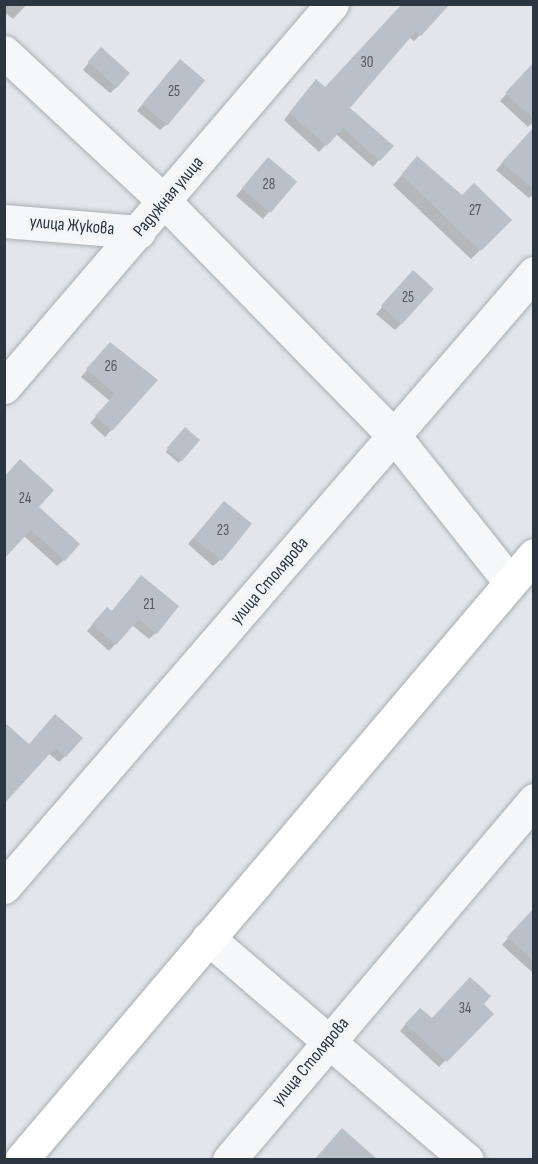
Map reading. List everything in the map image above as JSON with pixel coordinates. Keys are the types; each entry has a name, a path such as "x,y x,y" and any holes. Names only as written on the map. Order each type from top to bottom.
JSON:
{"main road":[{"path":"21,1160 534,555"}],"street":[{"name":"Радужная улица","path":"4,387 165,202 332,4"},
{"path":"4,52 165,202 395,437 510,582"},
{"name":"улица Жукова","path":"4,221 139,232"},
{"name":"улица Столярова","path":"4,887 395,437 534,273"},
{"name":"улица Столярова","path":"229,1160 534,800"},
{"path":"208,938 467,1160"}],"building":[{"path":"402,4 450,4 421,36 416,31 350,108 394,146 380,161 343,128 327,146 289,113 316,79 325,87"},
{"path":"101,47 130,73 117,88 88,62"},
{"path":"180,59 205,80 167,125 142,104"},
{"path":"534,62 534,119 505,93"},
{"path":"534,127 534,190 502,162"},
{"path":"417,156 462,195 474,183 512,220 481,251 401,175"},
{"path":"268,157 297,181 271,213 242,188"},
{"path":"413,270 434,289 402,324 381,306"},
{"path":"110,342 158,380 112,431 95,416 115,394 86,369"},
{"path":"185,427 200,440 182,461 167,448"},
{"path":"20,459 54,490 39,507 80,544 65,561 31,530 4,559 4,477"},
{"path":"224,501 252,524 222,561 194,538"},
{"path":"141,575 179,606 157,634 139,619 116,645 92,624 107,607 112,611"},
{"path":"55,714 83,738 66,757 55,748 4,804 4,722 29,744"},
{"path":"534,908 534,962 507,937"},
{"path":"470,977 491,996 484,1004 494,1014 447,1062 405,1024 420,1008 432,1018"},
{"path":"342,1128 378,1160 314,1160"}]}
